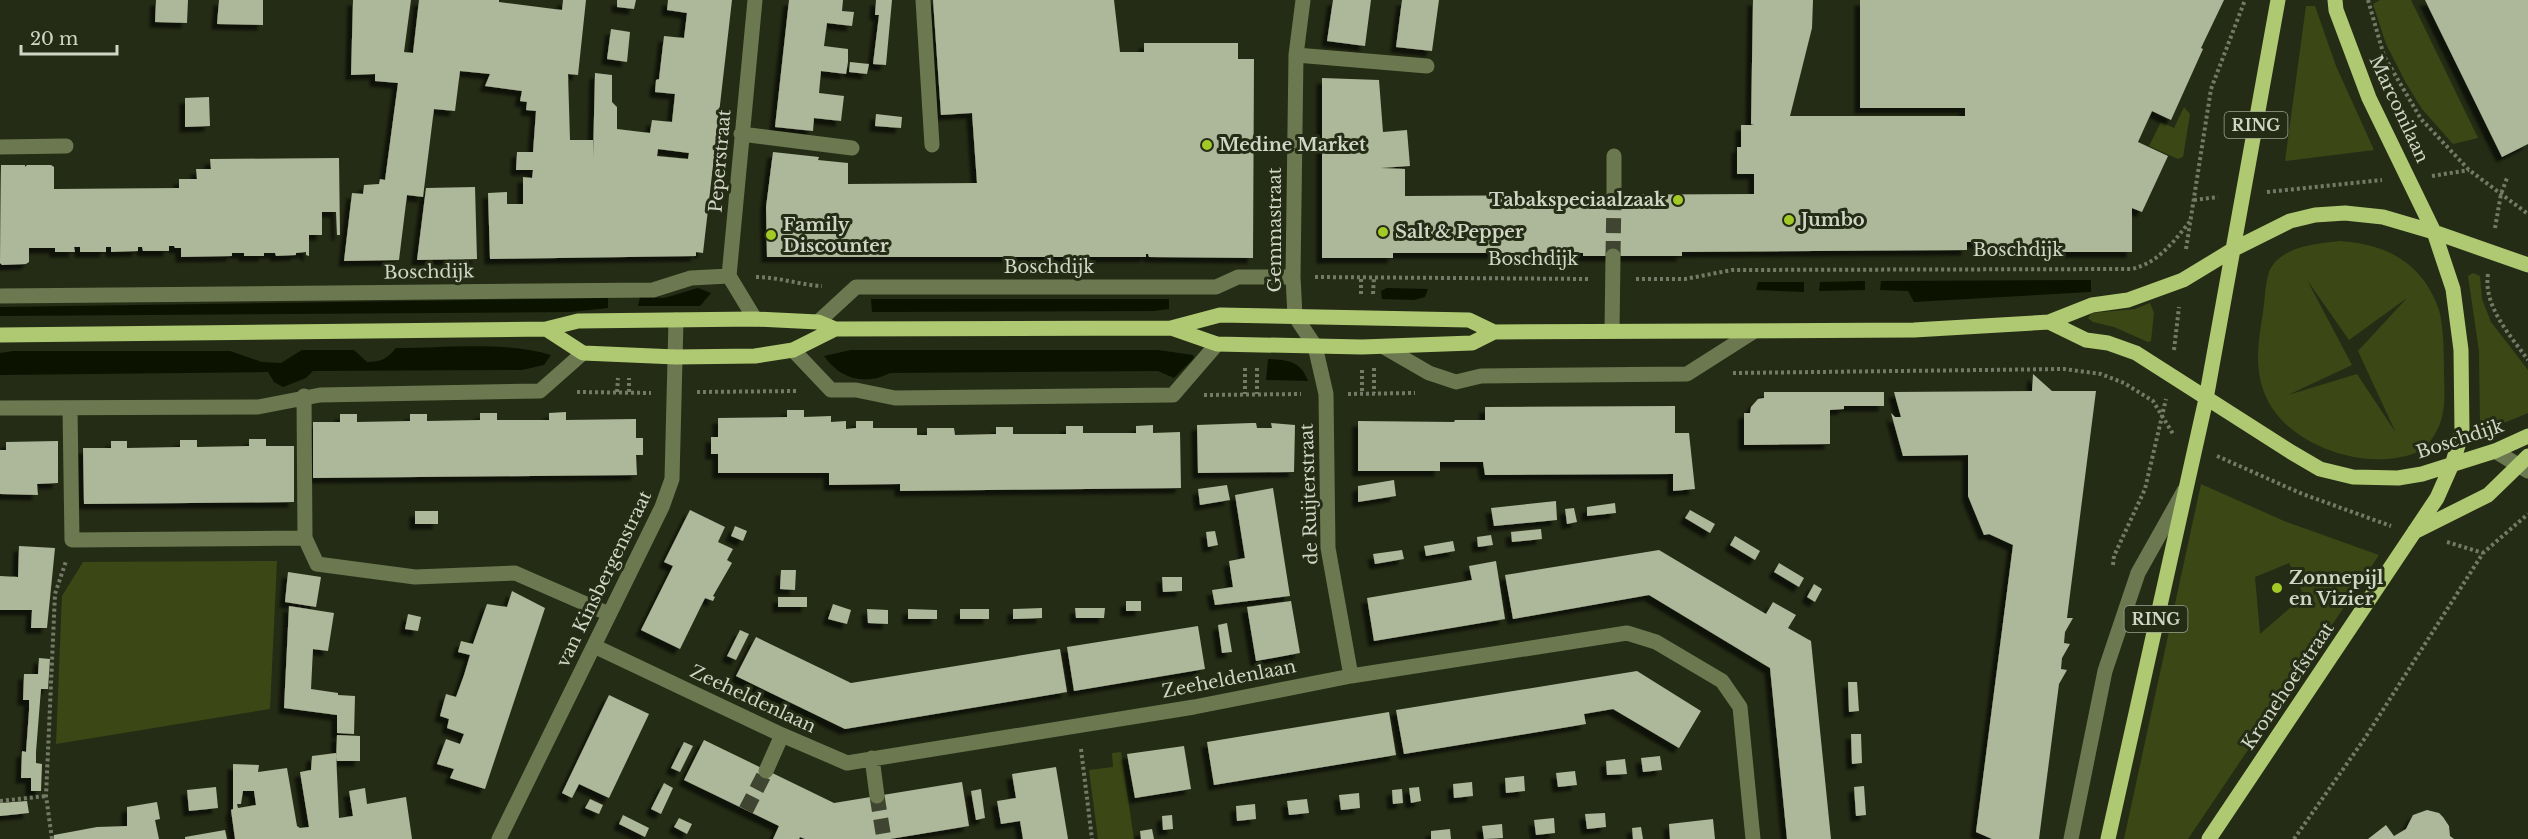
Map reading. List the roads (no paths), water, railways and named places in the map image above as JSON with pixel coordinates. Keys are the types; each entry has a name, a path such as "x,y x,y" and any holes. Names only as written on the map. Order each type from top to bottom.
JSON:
{"main road":[{"name":"RING","path":"2108,839 2206,399 2235,249 2278,0"},
{"name":"Marconilaan","path":"2335,0 2336,10 2369,98 2434,232 2453,289 2461,350 2462,432 2454,462"},
{"name":"Boschdijk","path":"1171,328 1217,344 1384,347 1472,343 1494,332 1914,330 2049,322 2092,305 2128,300 2183,280 2275,227 2314,215 2345,213 2383,217 2528,265"},
{"name":"Boschdijk","path":"0,335 546,329 578,321 755,319 818,322 835,329 1171,328 1220,315 1469,320 1494,332"},
{"name":"Boschdijk","path":"2049,322 2086,340 2108,343 2136,352 2206,399 2300,457 2320,468 2353,477 2398,478 2422,474 2454,462 2495,451 2528,436"},
{"name":"Boschdijk","path":"546,329 584,353 676,357 755,356 793,350 835,329"},
{"name":"Kronehoefstraat","path":"2209,839 2437,498 2454,462"},
{"path":"2414,532 2488,495 2525,464"}],"street":[{"name":"Peperstraat","path":"729,276 755,0"},
{"path":"923,0 932,145"},
{"name":"Gemmastraat","path":"1296,316 1293,277 1296,55 1303,0"},
{"path":"1296,55 1426,66"},
{"path":"741,135 852,148"},
{"path":"0,147 66,146"},
{"path":"1614,156 1614,195"},
{"path":"1612,331 1613,256"},
{"path":"729,276 755,319"},
{"name":"Boschdijk","path":"0,297 652,290 691,278 729,276"},
{"name":"Boschdijk","path":"818,322 856,286 1216,287 1238,277 1293,277"},
{"name":"de Ruijterstraat","path":"1296,316 1315,346 1326,394 1328,548 1351,676"},
{"name":"van Kinsbergenstraat","path":"499,839 662,507 672,479 676,393 676,320"},
{"name":"Boschdijk","path":"1384,347 1429,372 1456,382 1480,376 1687,374 1753,332"},
{"path":"793,350 831,390 856,390 895,398 1173,395 1217,344"},
{"path":"0,408 258,407 304,396 540,391 584,353"},
{"path":"304,396 305,538 317,564 415,577 515,573 609,614"},
{"path":"70,408 72,540 305,538"},
{"path":"2495,451 2525,464"},
{"path":"2072,839 2105,671 2138,573 2185,488"},
{"name":"Zeeheldenlaan","path":"594,646 782,735 848,763 1194,707 1351,676 1627,633 1656,642 1722,681 1740,707 1753,839"},
{"path":"766,771 782,735"},
{"path":"872,758 877,796"}],"tunnel":[{"path":"1613,256 1614,195"},
{"path":"746,810 766,771"},
{"path":"877,796 884,839"}],"place":[{"name":"Medine Market","path":"1207,145"},
{"name":"Tabakspeciaalzaak","path":"1678,200"},
{"name":"Jumbo","path":"1789,220"},
{"name":"Salt & Pepper","path":"1383,232"},
{"name":"Family Discounter","path":"771,235"},
{"name":"Zonnepijl en Vizier","path":"2277,588"}]}
